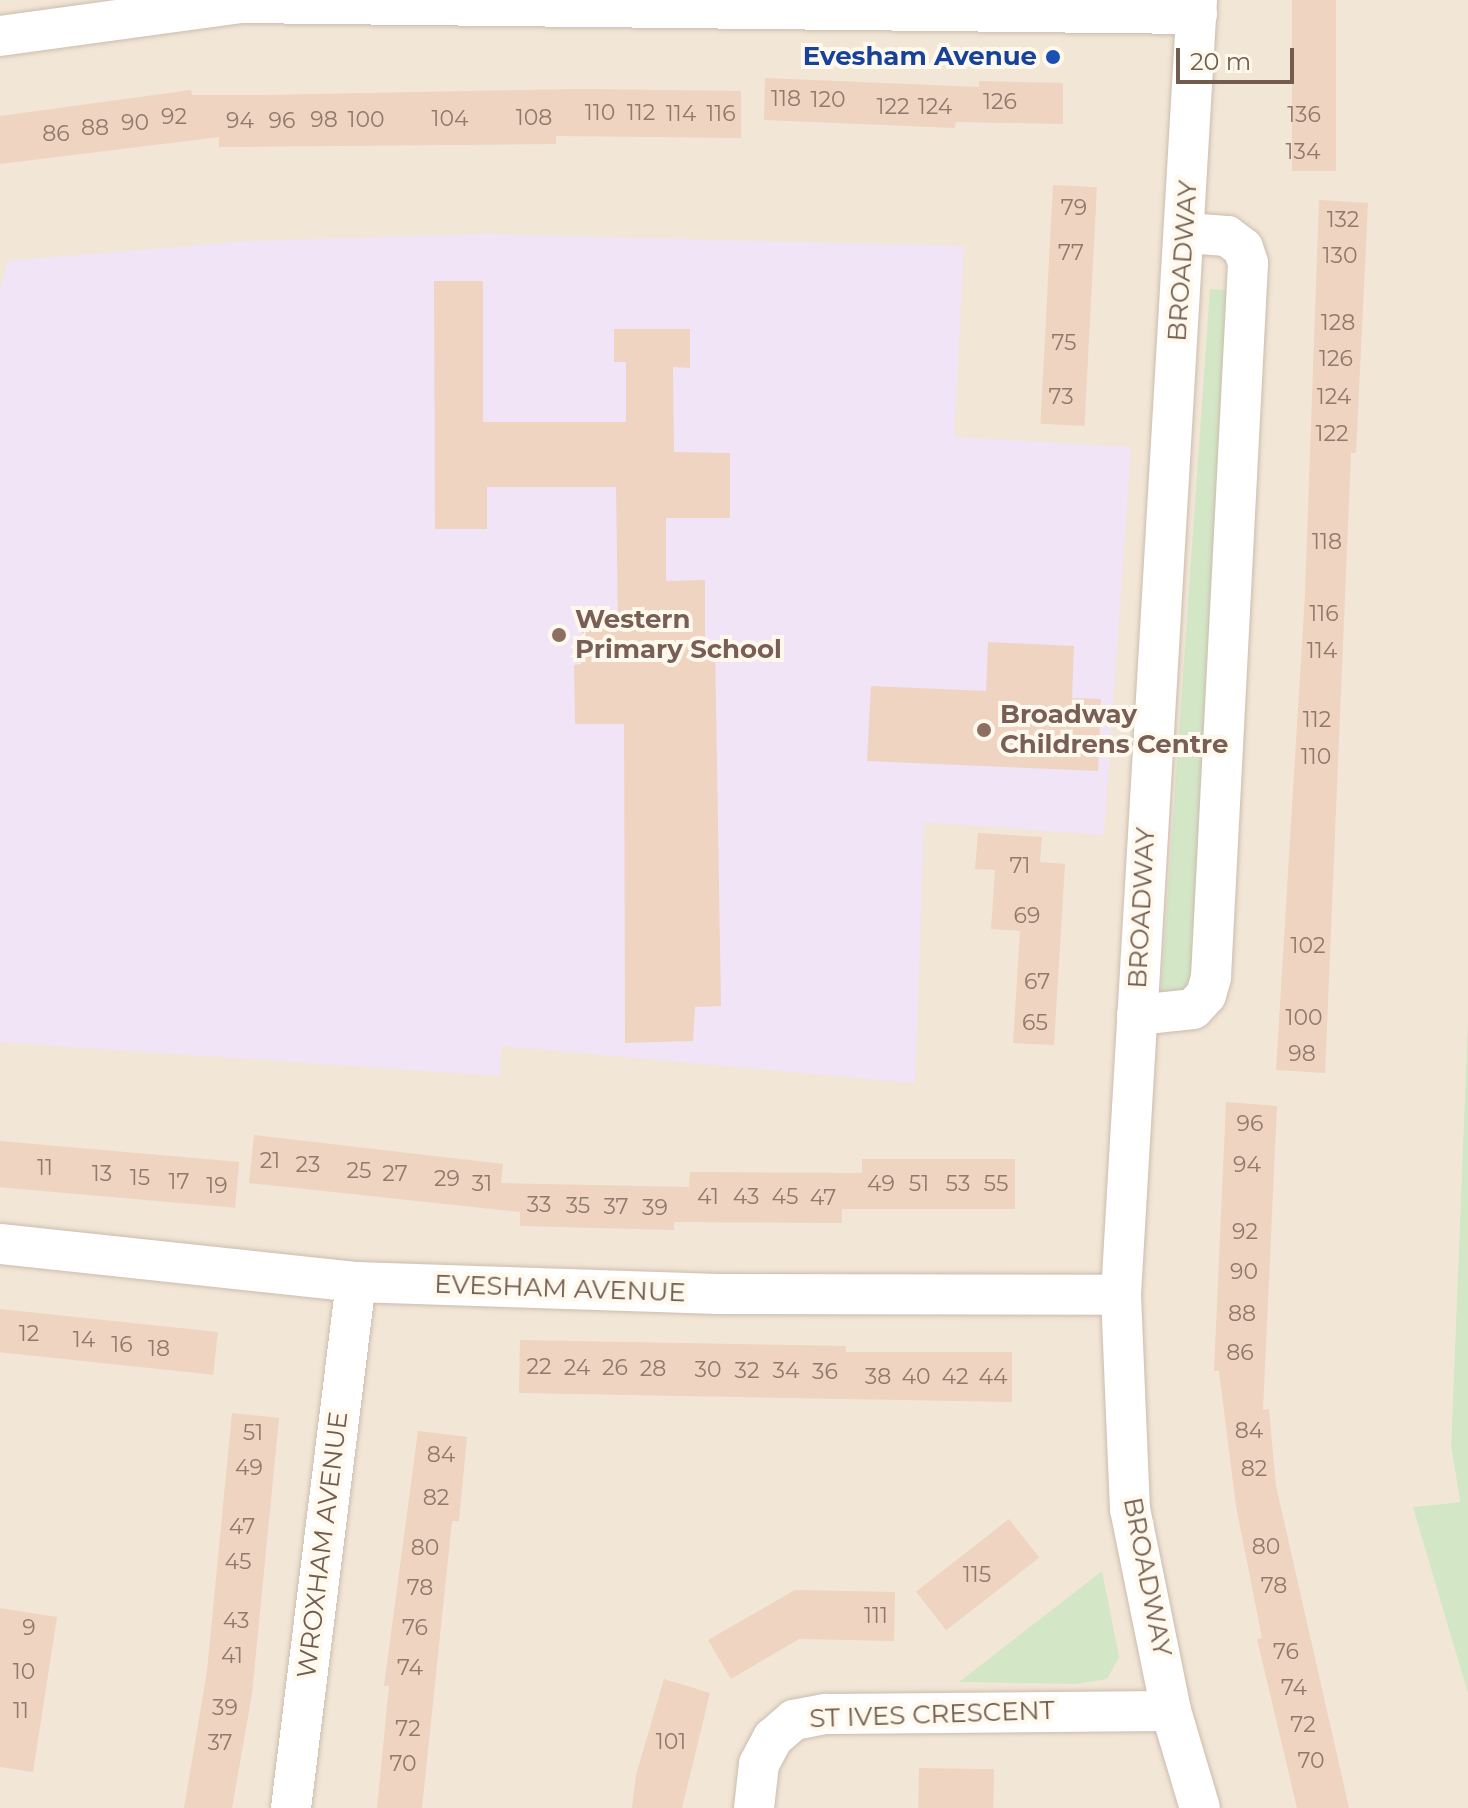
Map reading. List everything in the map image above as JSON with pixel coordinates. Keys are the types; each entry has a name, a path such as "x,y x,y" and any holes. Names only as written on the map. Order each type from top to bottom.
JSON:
{"street":[{"path":"0,36 240,3 1197,7"},
{"name":"BROADWAY","path":"1197,7 1121,1295 1130,1509 1171,1711 1200,1808"},
{"path":"1137,1015 1193,1009 1206,995 1212,961 1248,263 1243,248 1227,236 1185,233"},
{"name":"EVESHAM AVENUE","path":"0,1244 356,1282 718,1294 1121,1295"},
{"name":"WROXHAM AVENUE","path":"291,1808 356,1282"},
{"name":"ST IVES CRESCENT","path":"754,1808 759,1764 773,1738 794,1720 826,1714 1171,1711"}],"shaded area":[{"path":"0,0 1468,0 1468,1016 1451,1446 1460,1502 1414,1507 1468,1694 1468,1808 0,1808"},
{"name":"Western Primary School","path":"487,234 964,246 954,437 1131,447 1104,835 924,822 915,1083 502,1046 499,1076 0,1042 0,291 7,261 248,241"}],"green space":[{"path":"1210,289 1240,291 1191,994 1161,992"},
{"path":"1468,1016 1468,1694 1413,1507 1460,1502 1451,1446"},
{"path":"1102,1571 1119,1657 1107,1679 1076,1684 959,1682"}],"building":[{"path":"1292,0 1336,0 1336,171 1292,171"},
{"path":"765,78 979,87 979,81 1063,83 1063,124 956,122 955,128 764,120"},
{"path":"581,89 741,91 741,138 556,136 556,144 219,147 219,137 0,164 0,116 191,90 192,95 261,95"},
{"path":"1053,185 1097,187 1084,426 1040,424"},
{"path":"1319,200 1368,203 1356,453 1351,453 1325,1073 1276,1070 1305,594"},
{"path":"434,281 483,281 483,422 626,422 626,362 614,362 614,329 690,329 690,368 673,367 674,452 730,453 730,518 666,518 666,581 705,580 705,644 715,643 721,1006 695,1007 693,1041 625,1043 624,724 575,724 574,665 581,664 582,628 618,626 616,487 487,487 487,529 435,529"},
{"name":"Broadway Childrens Centre","path":"988,642 1074,646 1072,698 1101,699 1098,771 867,761 871,686 986,691"},
{"path":"978,833 1042,837 1040,862 1065,864 1054,1045 1013,1043 1020,931 991,929 995,870 975,869"},
{"path":"1226,1102 1277,1106 1263,1410 1269,1409 1276,1486 1349,1808 1297,1808 1257,1639 1262,1638 1236,1506 1219,1371 1214,1371"},
{"path":"254,1135 503,1164 501,1183 689,1187 690,1172 862,1173 862,1159 1015,1159 1015,1209 842,1209 842,1223 674,1222 674,1230 520,1226 520,1212 249,1183"},
{"path":"0,1141 239,1162 235,1208 0,1187"},
{"path":"0,1309 218,1332 213,1375 0,1352"},
{"path":"520,1340 846,1346 846,1352 1012,1352 1012,1402 519,1393"},
{"path":"232,1413 279,1418 252,1694 232,1808 184,1808 207,1671"},
{"path":"418,1431 467,1437 459,1521 452,1521 422,1808 377,1808 389,1686 384,1686"},
{"path":"1009,1519 1039,1558 946,1630 916,1592"},
{"path":"795,1590 895,1592 894,1641 799,1639 731,1679 708,1640"},
{"path":"0,1608 57,1617 33,1772 0,1767"},
{"path":"664,1679 710,1693 682,1808 632,1808 636,1775"},
{"path":"919,1768 994,1769 993,1808 918,1808"}],"place":[{"name":"Evesham Avenue","path":"1053,57"},
{"name":"Western Primary School","path":"559,635"},
{"name":"Broadway Childrens Centre","path":"984,730"}]}
